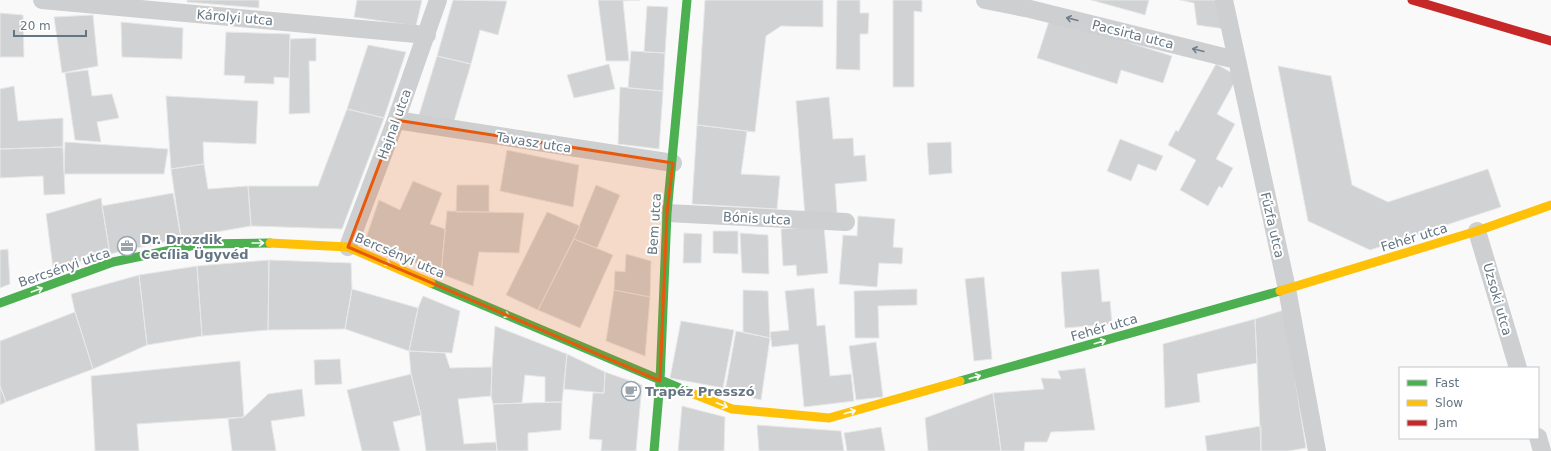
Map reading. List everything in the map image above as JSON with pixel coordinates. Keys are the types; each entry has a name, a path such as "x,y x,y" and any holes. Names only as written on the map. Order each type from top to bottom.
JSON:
{"street":[{"name":"Károlyi utca","path":"42,0 427,35"},
{"name":"Hajnal utca","path":"348,247 427,35 438,0"},
{"name":"Bem utca","path":"654,451 660,381 667,213 673,163 687,0"},
{"name":"Pacsirta utca","path":"985,0 1032,4 1236,60"},
{"name":"Fűzfa utca","path":"1224,0 1287,289 1317,451"},
{"path":"1412,0 1551,41"},
{"name":"Tavasz utca","path":"396,120 673,163"},
{"name":"Fehér utca","path":"660,381 732,409 829,418 1287,289 1477,231 1551,205"},
{"name":"Bónis utca","path":"667,213 846,222"},
{"name":"Uzsoki utca","path":"1477,231 1518,367"},
{"name":"Bercsényi utca","path":"0,303 112,262 200,244 278,243 348,247 660,381"},
{"path":"1539,439 1542,451"}],"highlighted area":[{"path":"396,120 673,163 667,213 660,381 348,247"}],"building":[{"path":"187,0 259,0 259,8 187,2"},
{"path":"357,0 422,0 416,26 354,17"},
{"path":"453,0 507,1 498,35 480,30 471,64 437,56"},
{"path":"598,0 640,0 623,1 629,61 606,61"},
{"path":"705,0 823,0 823,27 781,26 766,36 755,132 697,125"},
{"path":"837,0 860,0 860,13 869,13 868,34 860,34 860,70 836,69"},
{"path":"893,0 922,0 922,12 914,11 914,87 893,87"},
{"path":"1091,0 1149,0 1145,15"},
{"path":"1180,0 1221,0 1225,29 1197,25 1194,3"},
{"path":"647,6 668,7 665,53 644,52"},
{"path":"0,13 23,15 24,57 0,57"},
{"path":"93,15 98,66 62,73 54,17"},
{"path":"1050,18 1172,56 1163,83 1121,70 1117,84 1037,58"},
{"path":"121,22 183,28 182,59 122,57"},
{"path":"226,32 290,34 289,78 274,77 274,84 244,83 245,76 224,75"},
{"path":"316,38 316,61 309,61 310,113 289,114 290,39"},
{"path":"368,45 406,52 384,118 347,109"},
{"path":"631,51 665,53 663,91 628,88"},
{"path":"437,56 471,64 454,121 419,115"},
{"path":"609,64 615,89 574,98 567,75"},
{"path":"1216,64 1238,76 1217,114 1235,124 1216,159 1233,168 1222,188 1219,186 1208,206 1180,190 1196,160 1168,145 1176,130 1178,132"},
{"path":"1278,66 1331,76 1352,185 1388,202 1488,169 1501,207 1370,250 1308,221"},
{"path":"88,70 92,96 112,94 119,118 97,122 101,142 75,140 65,73"},
{"path":"14,86 18,121 63,118 63,147 0,149 0,89"},
{"path":"620,87 663,91 659,149 618,144"},
{"path":"166,96 258,101 256,144 203,142 204,164 171,169"},
{"path":"829,97 833,139 853,138 854,156 865,155 867,181 835,184 837,213 805,216 796,101"},
{"path":"347,109 384,118 342,229 251,226 248,186 318,186"},
{"path":"697,125 747,131 741,174 780,176 777,209 692,204"},
{"path":"1120,139 1163,156 1156,171 1138,164 1131,181 1107,171"},
{"path":"65,142 168,149 164,174 64,174"},
{"path":"951,142 952,173 929,175 927,143"},
{"path":"63,147 65,194 44,195 43,176 0,178 0,149"},
{"path":"507,150 579,165 573,207 500,191"},
{"path":"204,164 208,189 248,186 251,226 181,238 171,169"},
{"path":"413,181 442,193 430,224 445,229 441,274 365,241 379,200 400,210"},
{"path":"457,185 489,185 489,212 456,212"},
{"path":"596,185 620,195 597,248 574,239"},
{"path":"173,193 181,238 110,254 102,206"},
{"path":"101,198 110,254 53,268 46,214"},
{"path":"447,211 524,213 519,253 479,252 473,286 441,274"},
{"path":"547,212 580,226 538,310 506,295"},
{"path":"858,216 895,219 893,247 903,248 902,264 879,263 877,287 839,284 843,235 857,236"},
{"path":"824,226 828,273 797,276 796,265 783,266 781,229"},
{"path":"713,231 738,231 738,254 713,253"},
{"path":"684,233 702,234 701,263 683,263"},
{"path":"740,233 768,235 769,274 742,273"},
{"path":"574,239 613,255 580,328 538,310"},
{"path":"8,249 10,284 0,288 0,250"},
{"path":"626,254 651,261 650,297 614,290 615,271 625,272"},
{"path":"269,260 268,330 202,336 197,266"},
{"path":"269,260 351,263 352,289 345,329 268,330"},
{"path":"197,266 202,336 147,345 139,275"},
{"path":"1099,269 1102,302 1110,301 1112,324 1065,328 1061,272"},
{"path":"139,275 147,345 93,369 75,312 71,294"},
{"path":"984,277 992,359 974,361 965,279"},
{"path":"814,288 817,326 825,325 830,376 851,374 854,401 804,407 798,344 772,347 770,332 789,330 785,291"},
{"path":"352,289 418,308 409,351 345,329"},
{"path":"917,289 917,305 878,306 879,338 855,338 854,291"},
{"path":"614,290 650,297 645,356 606,341"},
{"path":"743,290 768,291 770,338 743,332"},
{"path":"423,296 460,311 452,353 409,351 418,308"},
{"path":"1284,310 1306,448 1288,451 1261,451 1255,319"},
{"path":"75,312 93,369 6,402 0,386 0,341"},
{"path":"1255,319 1257,363 1197,374 1200,402 1165,408 1163,344"},
{"path":"681,321 734,330 723,388 670,378"},
{"path":"495,326 567,354 562,402 545,402 545,377 525,375 522,403 493,404 491,396"},
{"path":"736,331 770,338 761,400 725,391"},
{"path":"876,342 883,397 856,400 849,346"},
{"path":"409,351 445,353 450,368 492,367 491,396 458,399 464,444 496,442 497,451 426,451 421,415 411,374"},
{"path":"567,354 605,372 604,393 564,389"},
{"path":"340,359 342,384 315,385 314,360"},
{"path":"240,361 244,417 137,424 139,451 95,451 91,376"},
{"path":"1085,368 1095,430 1051,432 1047,442 1025,442 1024,451 1001,451 993,393 1044,389 1041,378 1061,379 1058,371"},
{"path":"605,372 642,385 636,451 601,451 602,440 589,439 593,393 604,393"},
{"path":"411,374 421,415 393,422 400,451 362,451 347,390"},
{"path":"0,386 6,402 0,405"},
{"path":"302,389 305,416 271,421 276,451 232,451 228,419 244,417 268,394"},
{"path":"993,393 1001,451 928,451 925,418"},
{"path":"562,402 561,430 528,433 528,451 497,451 493,404"},
{"path":"682,406 725,417 724,451 678,451"},
{"path":"757,425 841,431 844,451 759,451"},
{"path":"1261,426 1261,451 1207,451 1205,436"},
{"path":"881,427 885,451 847,451 844,433"}],"traffic: fast":[{"path":"654,451 660,381 667,213 687,0"},
{"path":"0,303 113,262 200,244 270,243"},
{"path":"431,283 689,392"},
{"path":"960,381 1280,291"}],"traffic: slow":[{"path":"1280,291 1477,231 1551,205"},
{"path":"270,243 348,247 431,283"},
{"path":"689,392 732,409 829,418 960,381"}],"traffic: jam":[{"path":"1412,0 1551,41"}],"place":[{"name":"Dr. Drozdik Cecília Ügyvéd","path":"127,246"},
{"name":"Trapéz Presszó","path":"631,391"}]}
